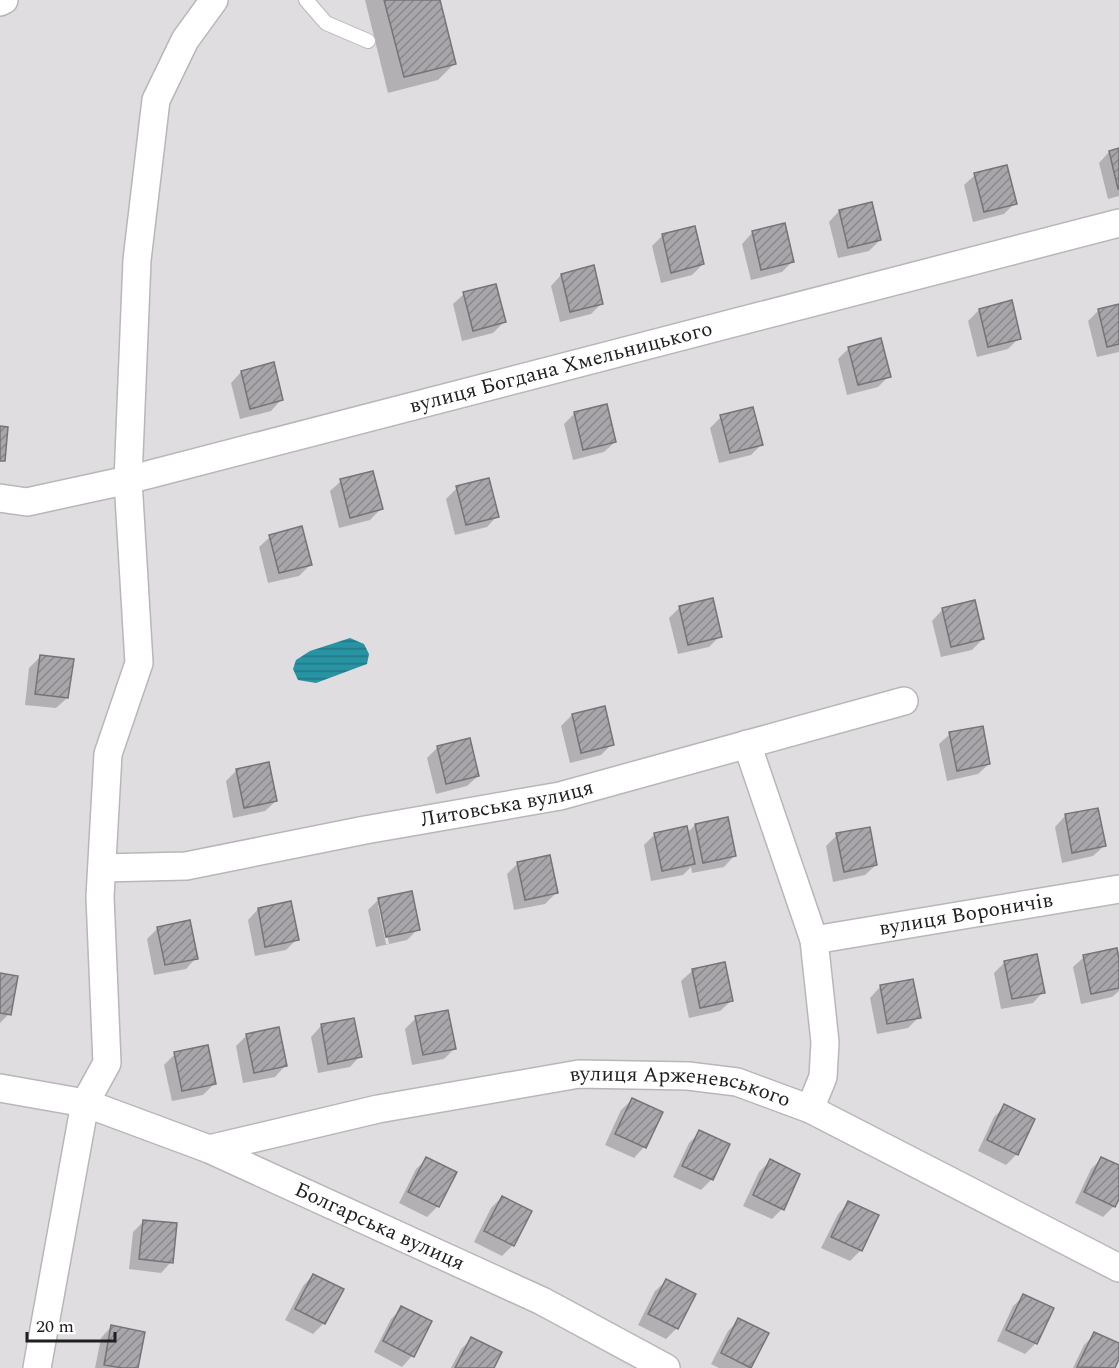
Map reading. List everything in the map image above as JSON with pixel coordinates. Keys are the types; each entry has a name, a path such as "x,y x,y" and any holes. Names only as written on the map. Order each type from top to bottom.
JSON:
{"street":[{"path":"37,1368 85,1103 107,1063 100,897 108,754 139,663 128,480 137,260 156,100 186,40 214,0"},
{"name":"вулиця Богдана Хмельницького","path":"0,498 27,502 128,480 1119,223"},
{"name":"Литовська вулиця","path":"102,868 186,866 365,830 560,796 904,701"},
{"path":"747,744 814,940 825,1042 823,1077 810,1109"},
{"name":"вулиця Вороничів","path":"814,940 1119,889"},
{"name":"вулиця Арженевського","path":"209,1149 378,1108 579,1074 688,1076 737,1082 810,1109 1119,1268"},
{"name":"Болгарська вулиця","path":"0,1088 85,1103 209,1149 542,1301 666,1368"}],"lane":[{"path":"306,0 327,23 368,41"}],"water":[{"path":"350,638 364,644 369,654 367,664 316,683 298,680 293,669 296,660 310,651"}],"building":[{"path":"384,0 440,0 456,64 404,77"},
{"path":"1119,148 1119,189 1118,189 1109,151"},
{"path":"1007,165 1017,204 984,212 974,173"},
{"path":"872,202 881,240 848,248 839,210"},
{"path":"785,223 794,262 761,270 752,231"},
{"path":"695,226 704,264 671,273 662,234"},
{"path":"594,265 603,304 570,312 561,274"},
{"path":"496,284 506,322 473,331 463,292"},
{"path":"1012,300 1021,339 988,347 979,309"},
{"path":"1119,304 1119,344 1107,347 1098,309"},
{"path":"881,338 891,377 858,385 848,347"},
{"path":"274,362 283,400 250,409 241,371"},
{"path":"607,404 616,442 583,450 574,412"},
{"path":"753,407 763,445 730,453 720,415"},
{"path":"0,426 8,427 5,461 0,461"},
{"path":"373,471 383,509 350,518 340,479"},
{"path":"489,478 499,517 466,525 456,486"},
{"path":"302,526 312,565 279,573 269,535"},
{"path":"713,598 722,637 688,645 679,606"},
{"path":"975,600 984,639 951,647 942,608"},
{"path":"40,655 74,659 68,698 35,694"},
{"path":"605,706 614,745 581,753 572,714"},
{"path":"983,726 990,764 957,771 949,732"},
{"path":"470,738 479,776 446,784 437,746"},
{"path":"269,762 277,801 244,808 236,769"},
{"path":"1098,808 1106,846 1072,853 1065,814"},
{"path":"728,817 736,856 703,863 695,824"},
{"path":"687,826 695,864 662,871 654,833"},
{"path":"870,827 877,865 844,872 836,833"},
{"path":"550,855 558,893 525,900 517,862"},
{"path":"412,891 420,930 386,937 378,898"},
{"path":"291,901 299,940 265,947 258,908"},
{"path":"190,920 198,959 165,965 157,927"},
{"path":"1117,948 1119,988 1091,994 1083,955"},
{"path":"1037,954 1045,993 1012,999 1004,961"},
{"path":"725,962 733,1001 700,1008 692,969"},
{"path":"0,973 18,976 11,1015 0,1013"},
{"path":"913,979 921,1018 887,1024 880,985"},
{"path":"448,1010 456,1049 423,1055 415,1016"},
{"path":"354,1018 362,1057 328,1064 321,1024"},
{"path":"279,1027 287,1066 254,1073 246,1034"},
{"path":"208,1045 216,1084 182,1091 174,1052"},
{"path":"632,1098 663,1112 646,1148 615,1134"},
{"path":"1004,1104 1035,1119 1018,1155 987,1140"},
{"path":"699,1130 730,1144 713,1180 682,1166"},
{"path":"426,1157 457,1172 439,1207 408,1192"},
{"path":"1101,1157 1119,1165 1119,1199 1115,1207 1084,1192"},
{"path":"770,1159 800,1174 784,1210 753,1195"},
{"path":"502,1196 532,1211 514,1246 484,1231"},
{"path":"848,1201 879,1215 862,1251 831,1237"},
{"path":"143,1220 177,1223 173,1263 139,1259"},
{"path":"313,1274 344,1289 325,1324 295,1309"},
{"path":"666,1279 696,1294 678,1329 648,1314"},
{"path":"1023,1294 1054,1308 1037,1344 1006,1330"},
{"path":"401,1306 432,1321 414,1357 383,1341"},
{"path":"738,1318 769,1333 751,1368 721,1353"},
{"path":"111,1325 145,1332 138,1368 104,1365"},
{"path":"1094,1332 1119,1343 1119,1359 1115,1368 1077,1367"},
{"path":"471,1337 502,1352 494,1368 455,1368"}]}
